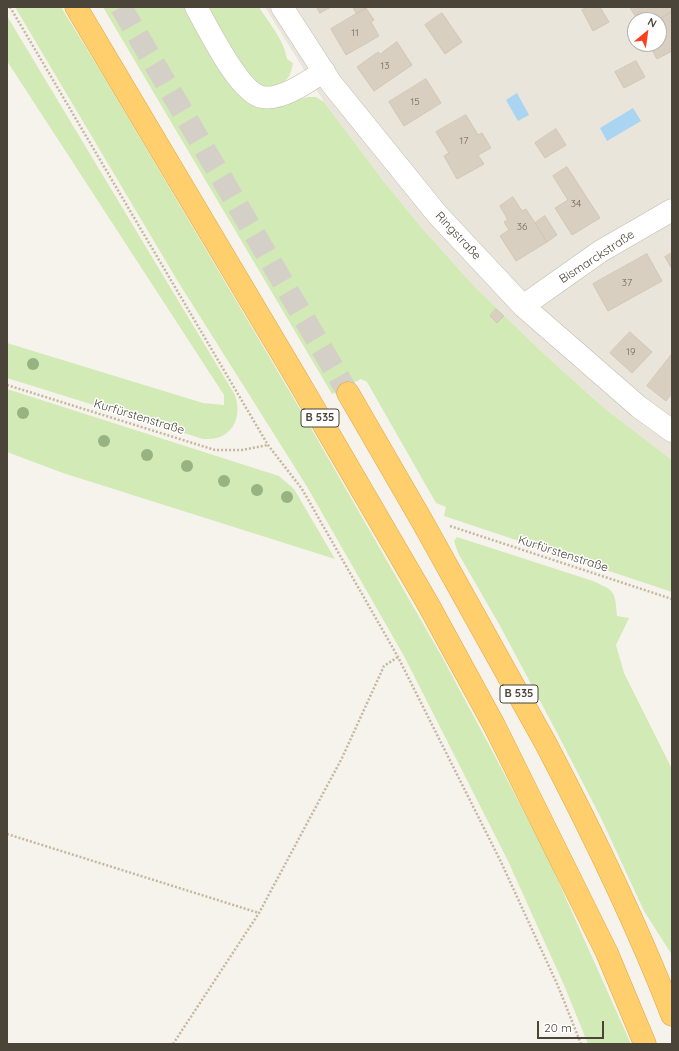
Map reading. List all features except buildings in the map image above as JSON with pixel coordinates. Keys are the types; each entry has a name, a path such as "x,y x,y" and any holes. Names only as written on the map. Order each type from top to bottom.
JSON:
{"highway":[{"name":"B 535","path":"76,7 301,386 428,604 494,725 607,953 645,1044"},
{"name":"B 535","path":"348,393 422,521 566,781 649,956 672,1015"}],"street":[{"path":"196,7 229,64 246,87 254,94 262,97 285,93 308,82 324,71"},
{"name":"Ringstraße","path":"282,7 331,83 437,214 523,306 639,407 672,431"},
{"name":"Bismarckstraße","path":"523,306 601,251 672,210"}],"path":[{"path":"10,7 268,445 302,489 398,657 501,862 558,986 581,1044"},
{"name":"Kurfürstenstraße","path":"7,385 215,450 242,450 268,445"},
{"name":"Kurfürstenstraße","path":"449,526 672,600"},
{"path":"173,1044 259,913 342,758 384,666 398,657"},
{"path":"7,834 259,913"}],"shaded area":[{"path":"265,7 672,7 672,460 604,408 543,353 473,285 421,227 385,183 324,102"}],"green space":[{"path":"15,7 61,7 104,77 300,409 441,655 546,854 631,1044 588,1044 564,985 508,861 404,656 306,485 177,280"},
{"path":"103,7 186,7 224,73 292,101 308,97 316,97 324,102 385,183 421,227 473,285 543,353 604,408 672,460 672,592 444,516 446,507 436,503 367,382 361,379 332,394"},
{"path":"208,7 259,7 283,45 287,59 293,63 287,79 282,83 268,87 258,84 251,78 237,60"},
{"path":"7,16 235,395 237,401 236,418 231,428 222,436 203,439 7,378 7,343 203,403 224,405 224,395 7,61"},
{"path":"7,389 279,476 294,489 335,559 63,473 7,452"},
{"path":"457,537 601,584 610,590 615,597 617,616 629,618 616,645 624,673 672,769 672,955 644,911 600,816 554,727 499,624 458,553 454,541"}],"water":[{"path":"517,93 529,115 518,121 506,100"},
{"path":"633,108 641,121 607,141 600,128"}],"tunnel":[{"path":"121,7 348,393"}]}
